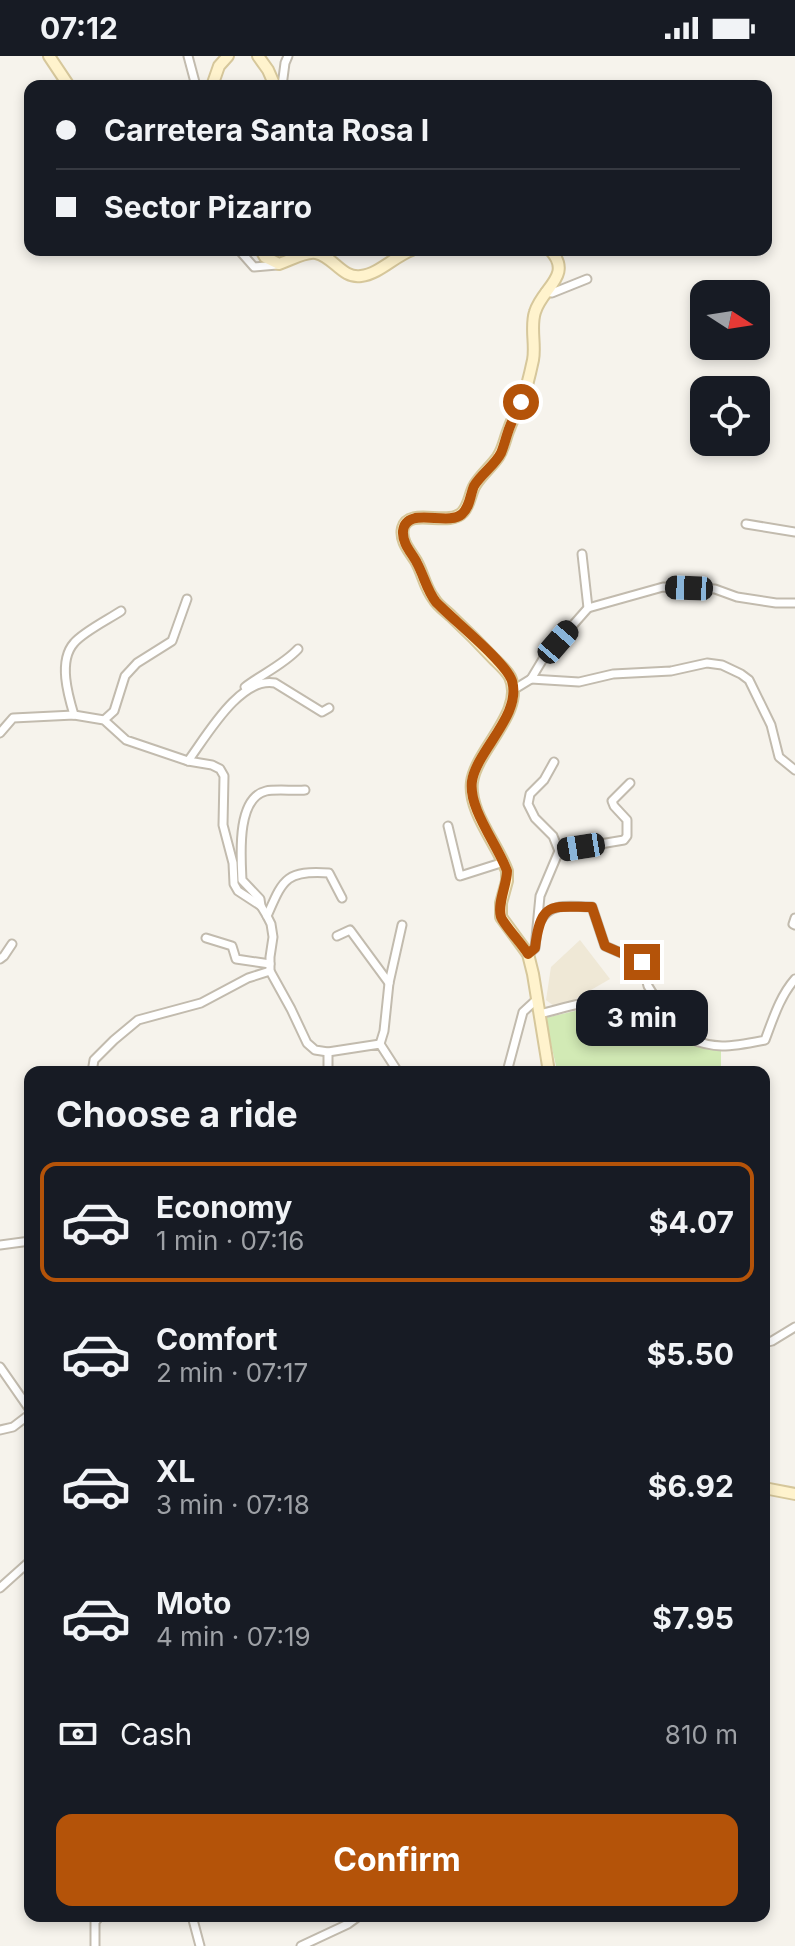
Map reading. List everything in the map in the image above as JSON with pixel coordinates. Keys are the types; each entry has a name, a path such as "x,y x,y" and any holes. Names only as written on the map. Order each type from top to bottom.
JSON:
{"street":[{"path":"49,56 65,80"},
{"path":"188,56 194,80"},
{"path":"214,80 219,66 228,56"},
{"path":"258,56 272,80"},
{"path":"283,80 288,56"},
{"path":"244,256 254,267 279,264 299,256"},
{"path":"264,256 279,264"},
{"path":"322,256 345,272 359,277 402,256"},
{"path":"548,1066 528,954 501,917 507,871 478,812 472,791 476,769 507,715 512,681 507,672 434,599 405,546 403,529 407,522 417,517 452,519 462,515 475,485 501,453 534,357 534,315 559,271 559,262 554,256"},
{"path":"545,292 552,293 587,279"},
{"path":"746,524 795,532"},
{"path":"582,554 588,608"},
{"path":"513,690 531,679 543,659 588,608 663,587 715,589 737,597 795,603"},
{"path":"104,720 114,711 125,676 137,663 172,641 187,599"},
{"path":"74,715 66,688 65,669 73,643 121,611"},
{"path":"244,693 244,688 298,649"},
{"path":"531,679 579,682 613,674 671,671 707,663 722,665 749,680 771,725 779,757 795,770"},
{"path":"188,761 229,704 259,683 275,683 322,712 329,708"},
{"path":"0,733 13,718 74,715 104,720 126,740 220,769 224,776 223,825 233,863 234,884 238,891 261,906"},
{"path":"528,954 535,948 540,896 559,851 553,836 535,818 528,804 530,794 544,780 554,762"},
{"path":"559,851 624,840 627,820 612,801 630,783"},
{"path":"305,790 264,791 248,808 241,837 242,880 260,899 271,924 270,968 307,1043 315,1050 328,1052 380,1044"},
{"path":"448,826 460,876 504,862"},
{"path":"267,916 280,886 292,876 305,872 329,873 342,898"},
{"path":"538,928 545,913 552,907 592,907 605,946 642,962 648,986 663,1010 665,1026"},
{"path":"795,918 795,925"},
{"path":"394,1066 380,1044 402,925"},
{"path":"337,936 350,930 389,983"},
{"path":"206,938 232,946 236,959 270,968"},
{"path":"0,959 12,944"},
{"path":"93,1066 94,1060 138,1020 201,1003 270,968"},
{"path":"539,1014 604,1002 631,1009 695,1040 718,1046 739,1045 765,1040 774,1014 795,979"},
{"path":"509,1066 523,1012 536,1000"},
{"path":"328,1052 328,1066"},
{"path":"0,1245 24,1242"},
{"path":"770,1342 795,1327"},
{"path":"0,1367 24,1403"},
{"path":"0,1430 13,1427 24,1417"},
{"path":"770,1489 795,1494"},
{"path":"0,1588 24,1566"},
{"path":"95,1922 95,1946"},
{"path":"194,1922 200,1946"},
{"path":"301,1946 351,1922"}],"shaded area":[{"path":"580,940 610,979 570,1002 554,1006 546,1000 551,967"}],"green space":[{"path":"608,1006 693,1043 721,1049 721,1066 556,1066 545,1018"}],"route":[{"path":"521,402 501,453 475,485 462,515 452,519 417,517 407,522 403,529 405,546 434,599 507,672 512,681 507,715 472,781 478,812 507,871 501,917 528,954 535,948 538,928 545,913 552,907 592,907 605,946 642,962"}]}
